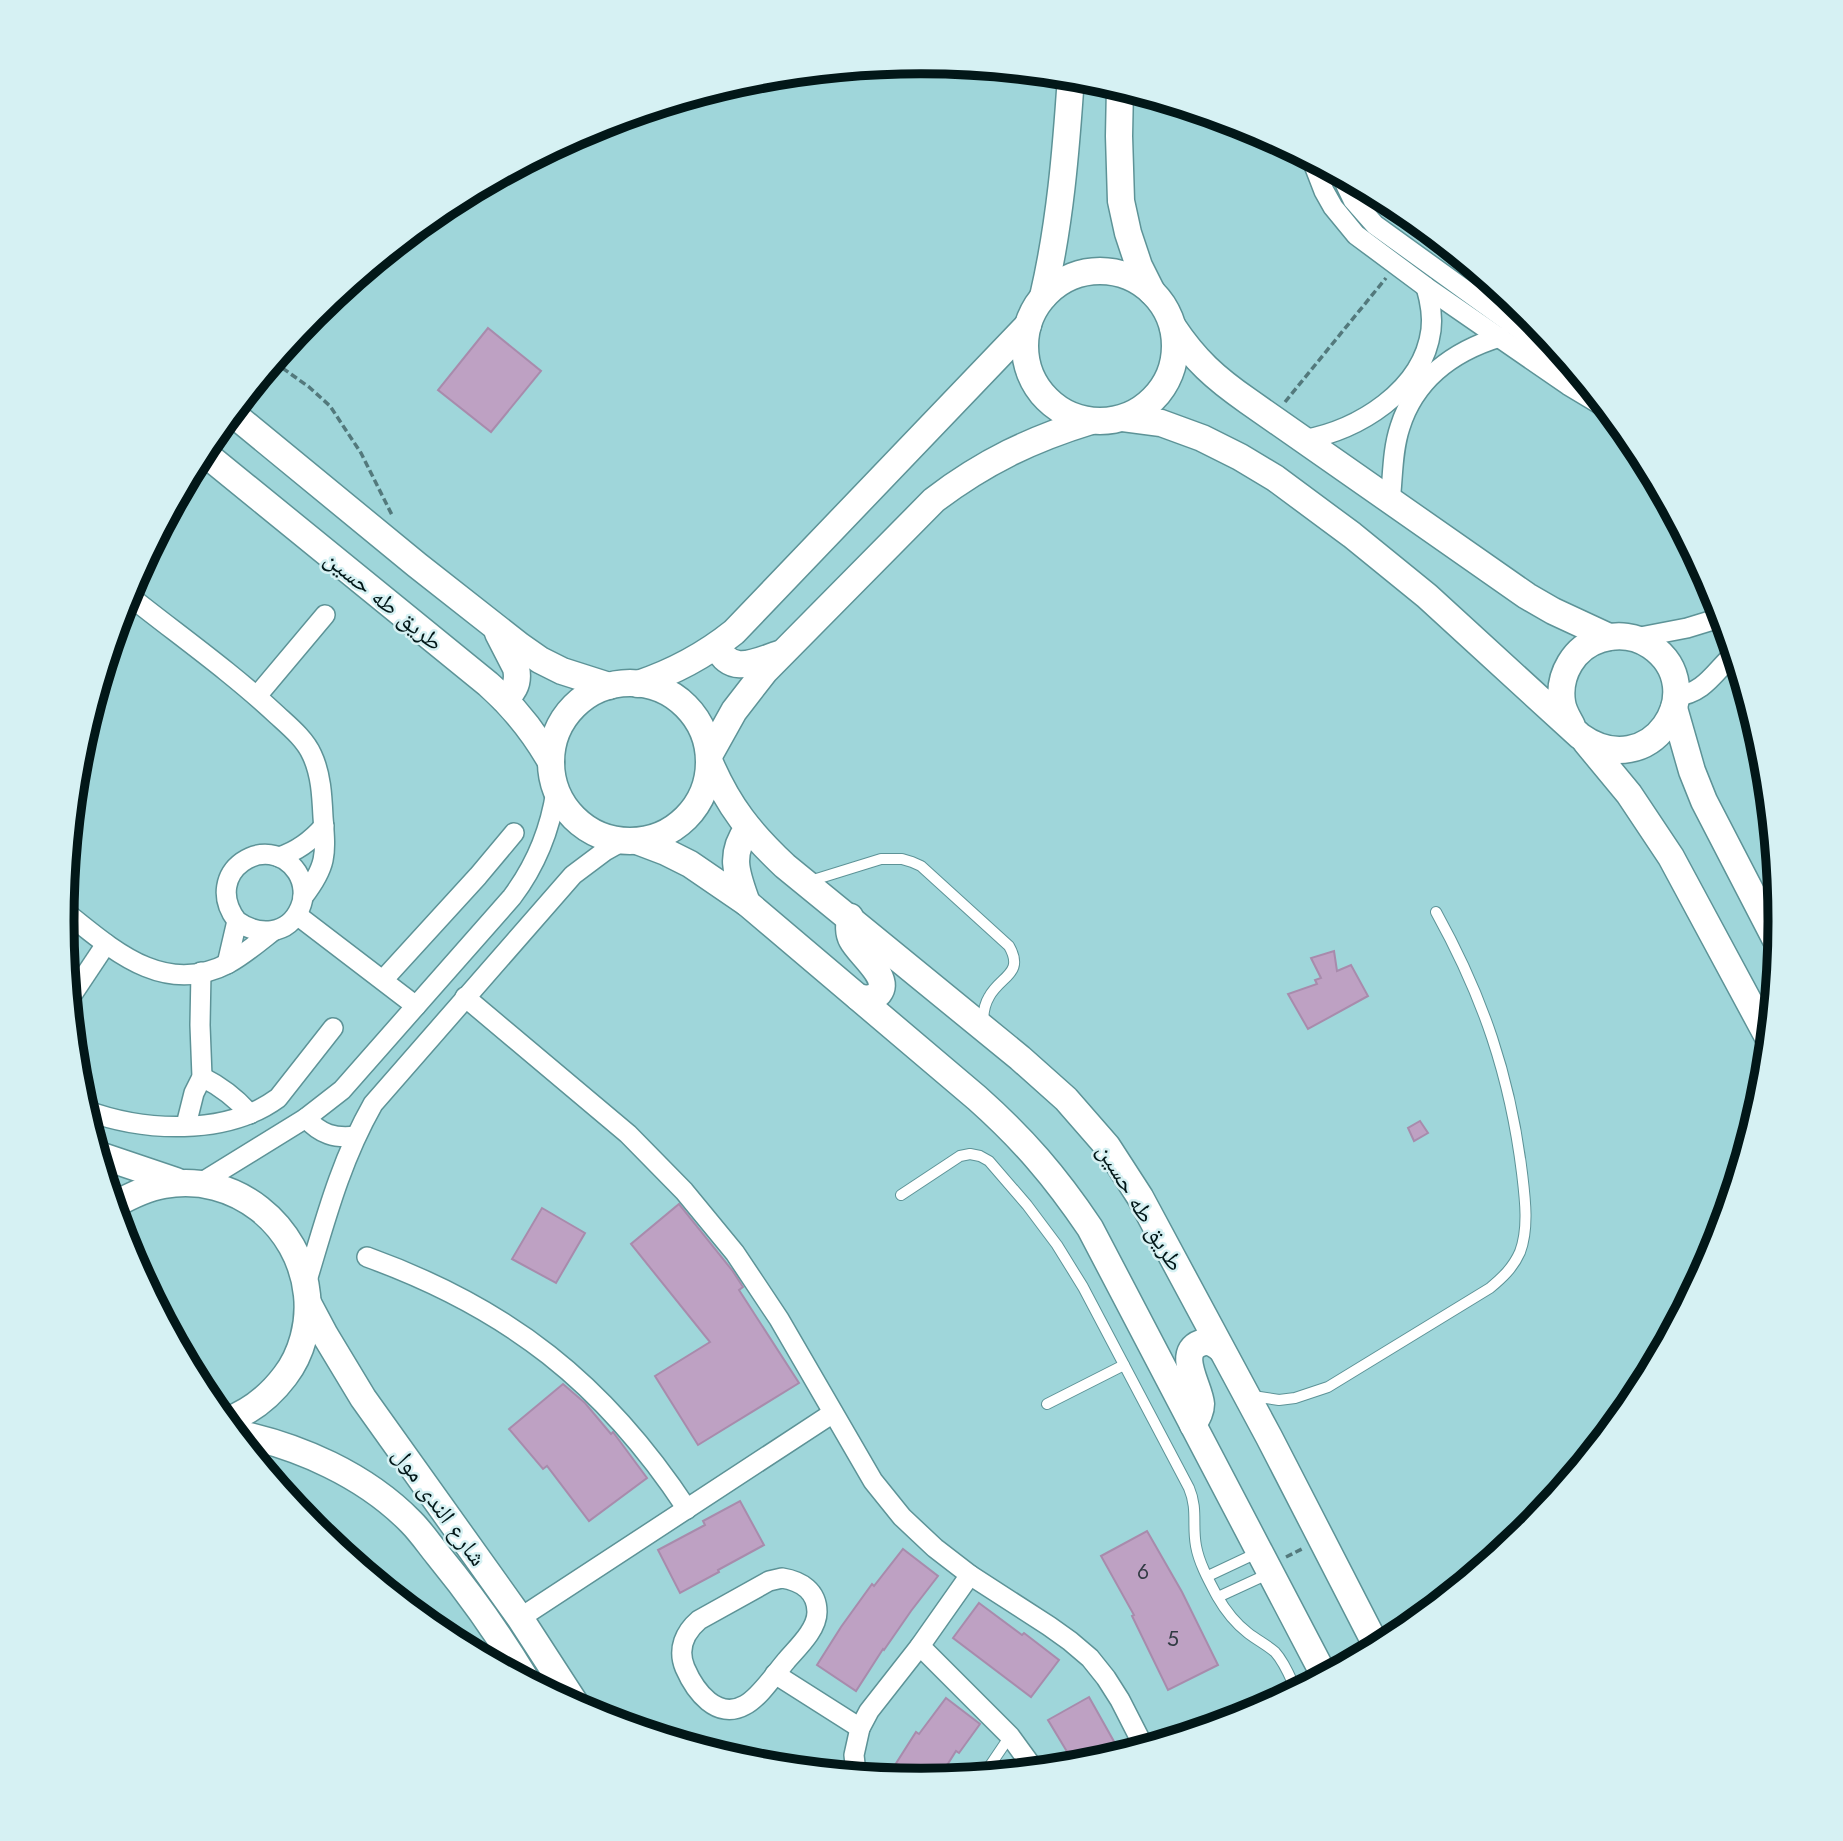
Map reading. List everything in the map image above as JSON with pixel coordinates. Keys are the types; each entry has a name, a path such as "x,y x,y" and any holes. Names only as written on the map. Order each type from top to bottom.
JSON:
{"street":[{"path":"1043,297 1062,189 1070,87"},
{"path":"1119,97 1121,201 1139,266 1153,293"},
{"path":"1322,175 1333,207 1363,241 1586,396"},
{"path":"1348,189 1353,200 1375,225 1536,339"},
{"path":"1173,327 1175,343 1170,375 1151,402 1123,418 1091,421 1060,410 1037,388 1026,358 1028,325 1043,297 1068,278 1082,274 1098,271 1128,276 1141,283 1162,303 1173,327 1205,368 1303,440 1527,596 1562,616 1657,650 1672,671 1675,702 1692,771 1704,801 1768,923"},
{"path":"1391,502 1399,428 1431,330 1432,315 1426,287"},
{"path":"1478,298 1485,288"},
{"path":"638,684 679,668 717,646 750,618 1028,325"},
{"path":"1303,440 1334,433 1363,420 1453,357 1500,337"},
{"path":"1123,418 1161,423 1202,438 1275,478 1418,588 1576,731 1591,743 1603,748 1615,750 1641,746 1662,731 1675,702 1700,689 1728,660"},
{"name":"طريق طه حسين","path":"240,419 417,565 540,660 562,671 609,686"},
{"path":"710,758 742,701 765,671 934,500 1008,452 1091,421"},
{"name":"طريق طه حسين","path":"211,459 504,699 531,730 551,762"},
{"path":"74,919 118,953 146,968 167,974 201,972 227,964 290,922 323,864 326,845 322,792 311,752 298,735 257,696 137,602"},
{"path":"257,696 325,615"},
{"path":"1713,620 1687,628 1597,640 1585,646 1568,665 1563,677 1562,703 1576,731 1629,794 1671,857 1762,1025"},
{"path":"495,626 518,675 515,688 504,699"},
{"path":"717,646 723,657 740,665 782,653"},
{"path":"236,1416 249,1410 277,1387 297,1356 307,1321 307,1293 337,1181 355,1136 373,1104 573,875 596,857 630,841 666,834 689,816 698,804 705,791 710,758 706,739 692,712 667,692 653,687 638,684 609,686 595,691 572,709 556,734 552,748 552,777 562,804 582,826 595,834 630,841 666,852 690,864 747,903 1009,1127 1039,1158 1090,1228 1320,1667"},
{"name":"طريق طه حسين","path":"710,758 731,807 765,848 1066,1099 1107,1146 1140,1197 1372,1637"},
{"path":"122,1201 146,1189 190,1183 306,1118 342,1090 522,883 539,853 550,823 556,791"},
{"path":"279,858 305,846 324,826"},
{"path":"747,903 735,863 739,842 748,828"},
{"path":"383,980 514,833"},
{"path":"273,931 254,931 237,921 227,905 226,885 235,868 251,857 260,855 288,862 300,877 300,906 416,1006"},
{"path":"507,902 530,923"},
{"path":"850,917 852,941 882,982 876,995 867,999 858,997"},
{"path":"227,964 237,921"},
{"path":"77,987 106,944"},
{"path":"186,1125 189,1108 202,1077 201,972"},
{"path":"465,997 628,1134 684,1191 734,1253 772,1308 873,1481 902,1517 935,1548 970,1575 1049,1626 1090,1658 1113,1689 1140,1739"},
{"path":"97,1114 137,1124 164,1126 213,1124 250,1114 278,1098 333,1028"},
{"path":"202,1077 220,1086 250,1114"},
{"path":"306,1118 328,1135 355,1136"},
{"path":"108,1158 190,1183"},
{"name":"شارع الندى مول","path":"190,1183 221,1188 242,1197 261,1209 277,1224 300,1263 307,1293 343,1367 542,1648 567,1689"},
{"path":"367,1257 460,1296 534,1343 583,1383 619,1418 659,1467 687,1509"},
{"path":"1193,1425 1200,1404 1189,1360 1190,1354 1198,1344 1204,1342 1210,1342 1222,1349"},
{"path":"520,1618 833,1413"},
{"name":"شارع الندى مول","path":"251,1437 312,1457 365,1485 389,1502 411,1522 448,1567 483,1614 505,1658"},
{"path":"855,1765 854,1755 860,1728 869,1711 920,1646 970,1575"},
{"path":"782,1578 796,1580 808,1588 815,1600 817,1614 813,1628 775,1674 746,1705 735,1709 712,1705 704,1698 685,1669 681,1648 684,1637 699,1620 769,1581 782,1578"},
{"path":"920,1646 1010,1736 1028,1760"},
{"path":"775,1674 860,1728"}],"lane":[{"path":"806,883 881,859 902,859 921,866 1009,946 1013,953 1013,971 994,990 985,1005 984,1028"},
{"path":"1246,1394 1279,1400 1295,1398 1328,1387 1489,1288 1513,1266 1520,1251 1525,1218 1513,1112 1483,1009 1436,912"},
{"path":"901,1195 960,1156 970,1154 989,1161 1027,1205 1057,1245 1083,1287 1189,1488 1195,1511 1195,1545 1218,1597 1239,1626 1276,1654 1292,1682"},
{"path":"1047,1404 1124,1365"},
{"path":"1208,1576 1266,1564"},
{"path":"1218,1597 1266,1564"},
{"path":"991,1765 1010,1736"}],"path":[{"path":"1272,418 1396,266"},
{"path":"281,367 309,387 330,407 361,453 392,515"},
{"path":"1266,1564 1322,1539"}],"building":[{"path":"488,328 541,371 491,432 438,390"},
{"path":"1334,951 1337,971 1351,965 1368,996 1308,1029 1288,994 1317,984 1315,980 1321,978 1311,958"},
{"path":"1420,1121 1428,1133 1414,1141 1408,1128"},
{"path":"679,1204 732,1270 743,1287 739,1290 799,1383 698,1445 655,1376 710,1342 631,1244"},
{"path":"542,1208 585,1233 556,1283 512,1259"},
{"path":"563,1384 585,1403 611,1434 613,1432 647,1478 589,1521 547,1466 543,1469 509,1429"},
{"path":"740,1501 764,1545 680,1593 658,1550 705,1525 703,1521"},
{"path":"1147,1531 1182,1592 1218,1665 1168,1690 1132,1616 1134,1615 1101,1556"},
{"path":"903,1549 938,1576 883,1649 856,1691 817,1665 872,1584 874,1586"},
{"path":"979,1603 1059,1660 1031,1697 953,1638"},
{"path":"1089,1697 1116,1745 1068,1754 1048,1720"},
{"path":"946,1698 980,1724 946,1767 894,1767 916,1732 919,1734"}]}
